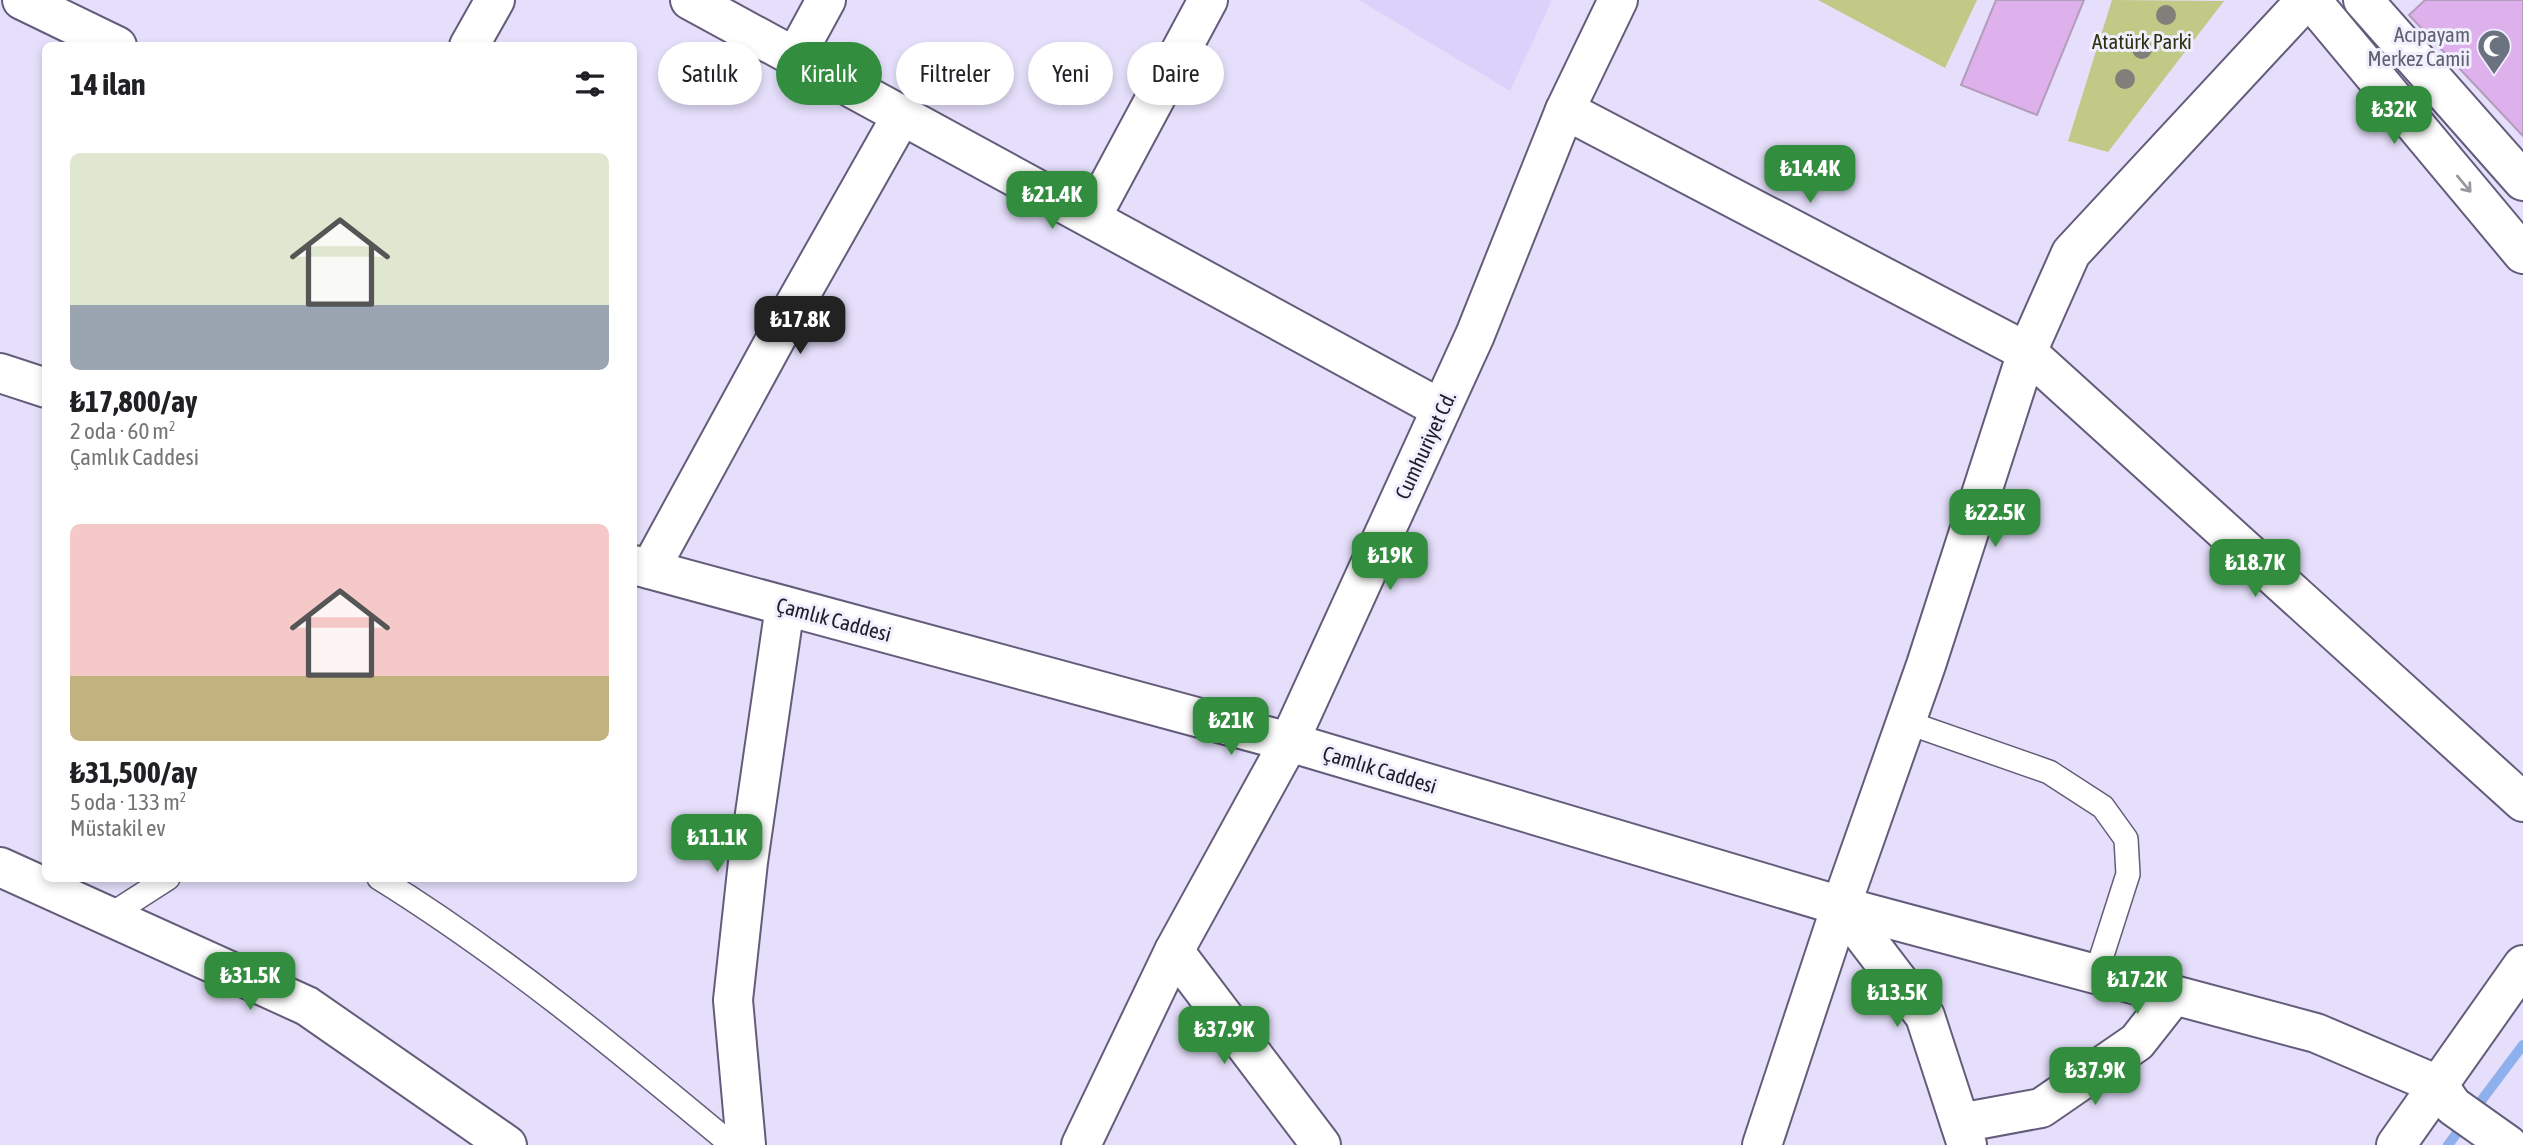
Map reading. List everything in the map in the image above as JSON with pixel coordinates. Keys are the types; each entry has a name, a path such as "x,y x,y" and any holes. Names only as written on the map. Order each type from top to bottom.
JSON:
{"street":[{"path":"22,0 109,42"},
{"path":"471,42 495,0"},
{"path":"691,0 776,47"},
{"path":"803,42 826,0"},
{"path":"1091,218 1208,0"},
{"name":"Cumhuriyet Cd.","path":"1082,1145 1174,951 1289,742 1475,335 1565,110 1618,0"},
{"path":"1762,1145 1841,906 1906,722 2027,352 2071,253 2308,0 2523,254"},
{"path":"2363,0 2523,181"},
{"path":"882,104 1441,410"},
{"path":"1565,110 2027,352 2523,802"},
{"path":"642,567 902,115"},
{"path":"0,373 42,387"},
{"name":"Çamlık Caddesi","path":"642,567 1289,742 1841,906 2316,1032 2445,1096 2511,1137"},
{"path":"746,1145 733,1000 748,862 785,606"},
{"path":"0,867 307,1006 507,1145"},
{"path":"1841,906 1925,1016 1963,1134 2041,1108 2137,1042 2174,995"},
{"path":"1174,951 1321,1145"},
{"path":"2396,1145 2445,1096 2523,965"}],"lane":[{"path":"1906,722 2049,772 2103,807 2126,839 2128,874 2096,974"},
{"path":"109,916 163,882"},
{"path":"386,882 444,918 574,1014 732,1145"}],"shaded area":[{"path":"1359,0 1552,0 1510,91"}],"green space":[{"path":"1818,0 1977,0 1945,68"},
{"name":"Atatürk Parki","path":"2112,0 2224,1 2108,152 2068,141"}],"building":[{"path":"1996,0 2084,0 2037,115 1961,85"},
{"name":"Acıpayam Merkez Camii","path":"2425,0 2523,0 2523,136 2409,15"}],"waterway":[{"path":"2448,1145 2523,1045"}],"place":[{"name":"Acıpayam Merkez Camii","path":"2494,76"}]}
